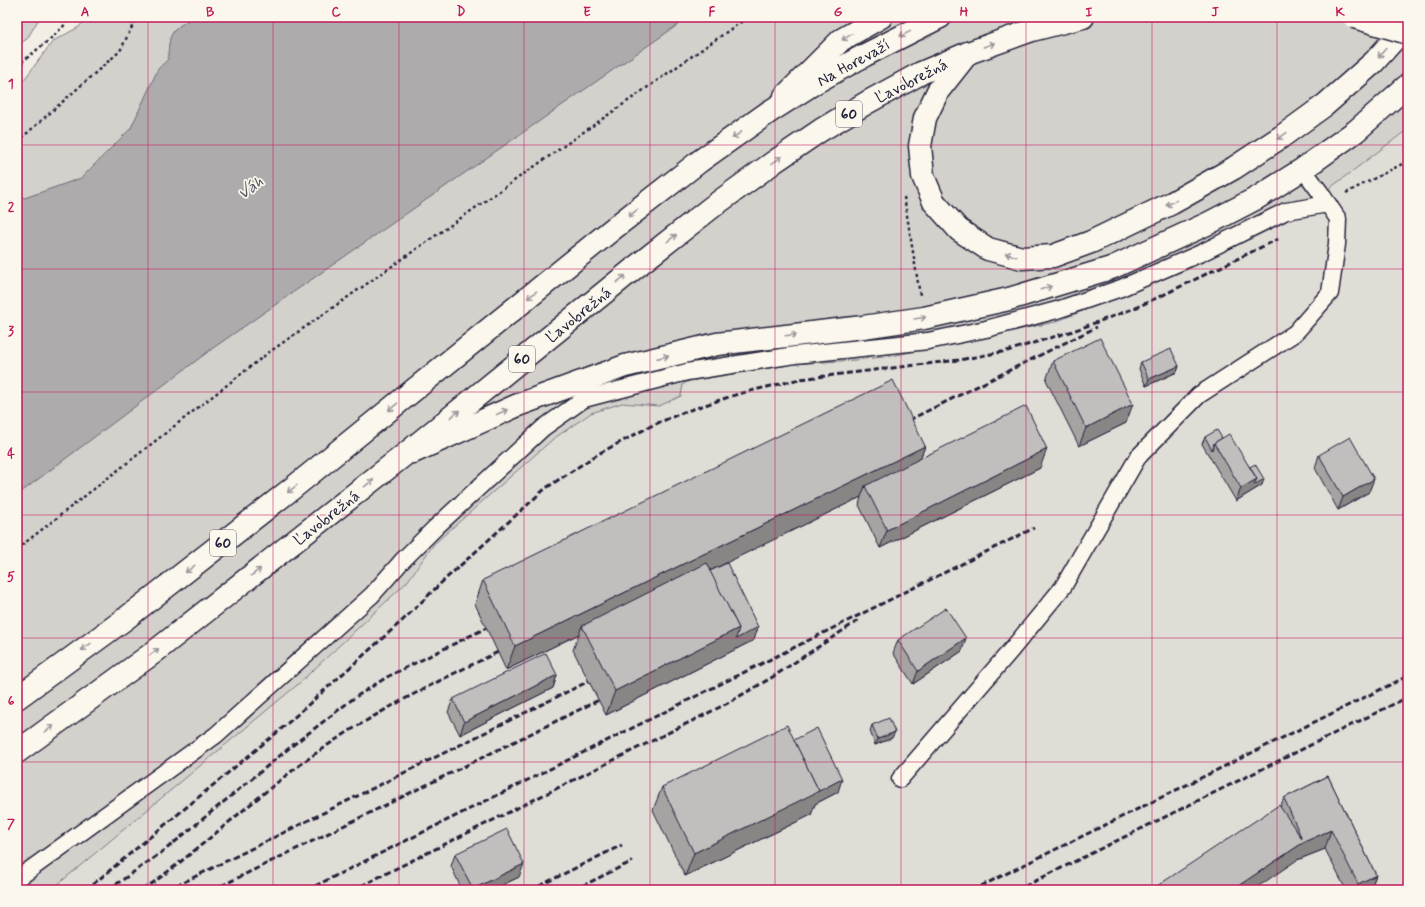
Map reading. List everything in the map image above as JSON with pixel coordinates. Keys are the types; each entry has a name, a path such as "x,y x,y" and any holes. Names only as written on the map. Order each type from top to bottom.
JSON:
{"main road":[{"path":"769,112 841,40 881,17"},
{"name":"Na Horevaží","path":"769,112 864,54 940,17"},
{"name":"Ľavobrežná","path":"17,752 159,648 403,456 642,262 712,207 774,162 821,130 921,73 968,53 1032,30 1083,17"},
{"path":"1354,17 1408,33"},
{"path":"968,53 938,91 925,118 920,146 923,176 934,202 959,230 988,249 1022,258 1053,256 1091,242 1172,203 1234,168 1281,137 1325,105 1374,62 1408,24"},
{"path":"403,456 518,406 625,366 717,344 862,327 924,318 1009,299 1111,268 1209,223 1257,198 1303,169 1356,131 1408,85"},
{"name":"60","path":"17,698 124,619 288,492 614,228 700,161 769,112"}],"lane":[{"path":"900,779 1012,649 1063,587 1138,458 1200,395 1295,333 1330,293 1337,244 1338,219 1303,169"},
{"path":"17,879 216,735 372,595 402,561 436,527 543,428 586,396 687,372 795,355 928,341 986,329 1057,310 1121,288 1201,253 1286,211 1328,204"}],"path":[{"path":"17,66 55,35 72,17"},
{"path":"17,142 120,51 138,17"},
{"path":"17,549 268,353 748,17"},
{"path":"17,71 23,62"},
{"path":"1328,204 1408,161"},
{"path":"903,192 921,301"}],"shaded area":[{"path":"17,17 40,17 27,39 17,45"},
{"path":"87,17 194,17 180,25 173,33 169,43 168,59 158,69 131,128 81,178 25,198 17,195 17,89 53,41 79,27"},
{"path":"689,17 1408,17 1408,129 1285,222 1188,269 1055,322 892,356 795,364 690,381 683,384 681,396 659,406 622,403 591,413 553,439 434,544 407,582 296,686 51,890 17,890 17,495 213,348"},
{"path":"1408,129 1408,890 51,890 296,686 407,582 434,544 553,439 591,413 622,403 659,406 683,384 690,381 795,364 892,356 1055,322 1188,269 1285,222"}],"water":[{"name":"Váh","path":"194,17 269,17 274,20 283,17 689,17 213,348 17,495 17,195 25,198 81,178 131,128 158,69 168,59 169,43 173,33 180,25"}],"building":[{"path":"1100,338 1133,404 1086,428 1053,361"},
{"path":"1171,349 1179,366 1149,379 1141,362"},
{"path":"893,380 925,446 515,646 483,580"},
{"path":"1026,406 1047,449 887,530 865,486"},
{"path":"1217,430 1222,438 1214,443 1212,450 1205,437"},
{"path":"1229,434 1257,479 1241,488 1214,443"},
{"path":"1350,437 1374,479 1343,497 1319,455"},
{"path":"1255,464 1264,479 1254,485 1257,479 1250,467"},
{"path":"707,563 739,628 615,691 582,626"},
{"path":"727,563 758,627 736,639 739,628 710,571"},
{"path":"946,608 966,638 918,671 898,640"},
{"path":"546,653 557,675 464,722 453,699"},
{"path":"889,718 895,732 878,739 872,725"},
{"path":"787,725 819,791 694,853 662,787"},
{"path":"817,728 842,779 819,791 794,740"},
{"path":"1328,776 1376,875 1358,884 1331,830 1304,842 1232,890 1151,890 1279,805 1302,839 1284,798"},
{"path":"507,829 524,864 473,889 455,854"}],"railway":[{"path":"1161,296 1278,239"},
{"path":"86,890 280,730 403,620 441,583 546,488 598,454 653,425 684,412 738,394 800,379 959,360 1007,351 1073,331 1135,308 1165,294"},
{"path":"901,424 1097,327"},
{"path":"307,890 1034,528"},
{"path":"353,890 726,704 771,678 859,620"},
{"path":"108,890 165,850 293,745 354,698 387,677 486,628"},
{"path":"143,890 322,749 386,709 430,685 498,652"},
{"path":"973,890 1408,676"},
{"path":"168,890 589,681"},
{"path":"1017,890 1408,697"},
{"path":"213,890 599,700"},
{"path":"531,890 622,845"},
{"path":"574,890 633,861"}]}
